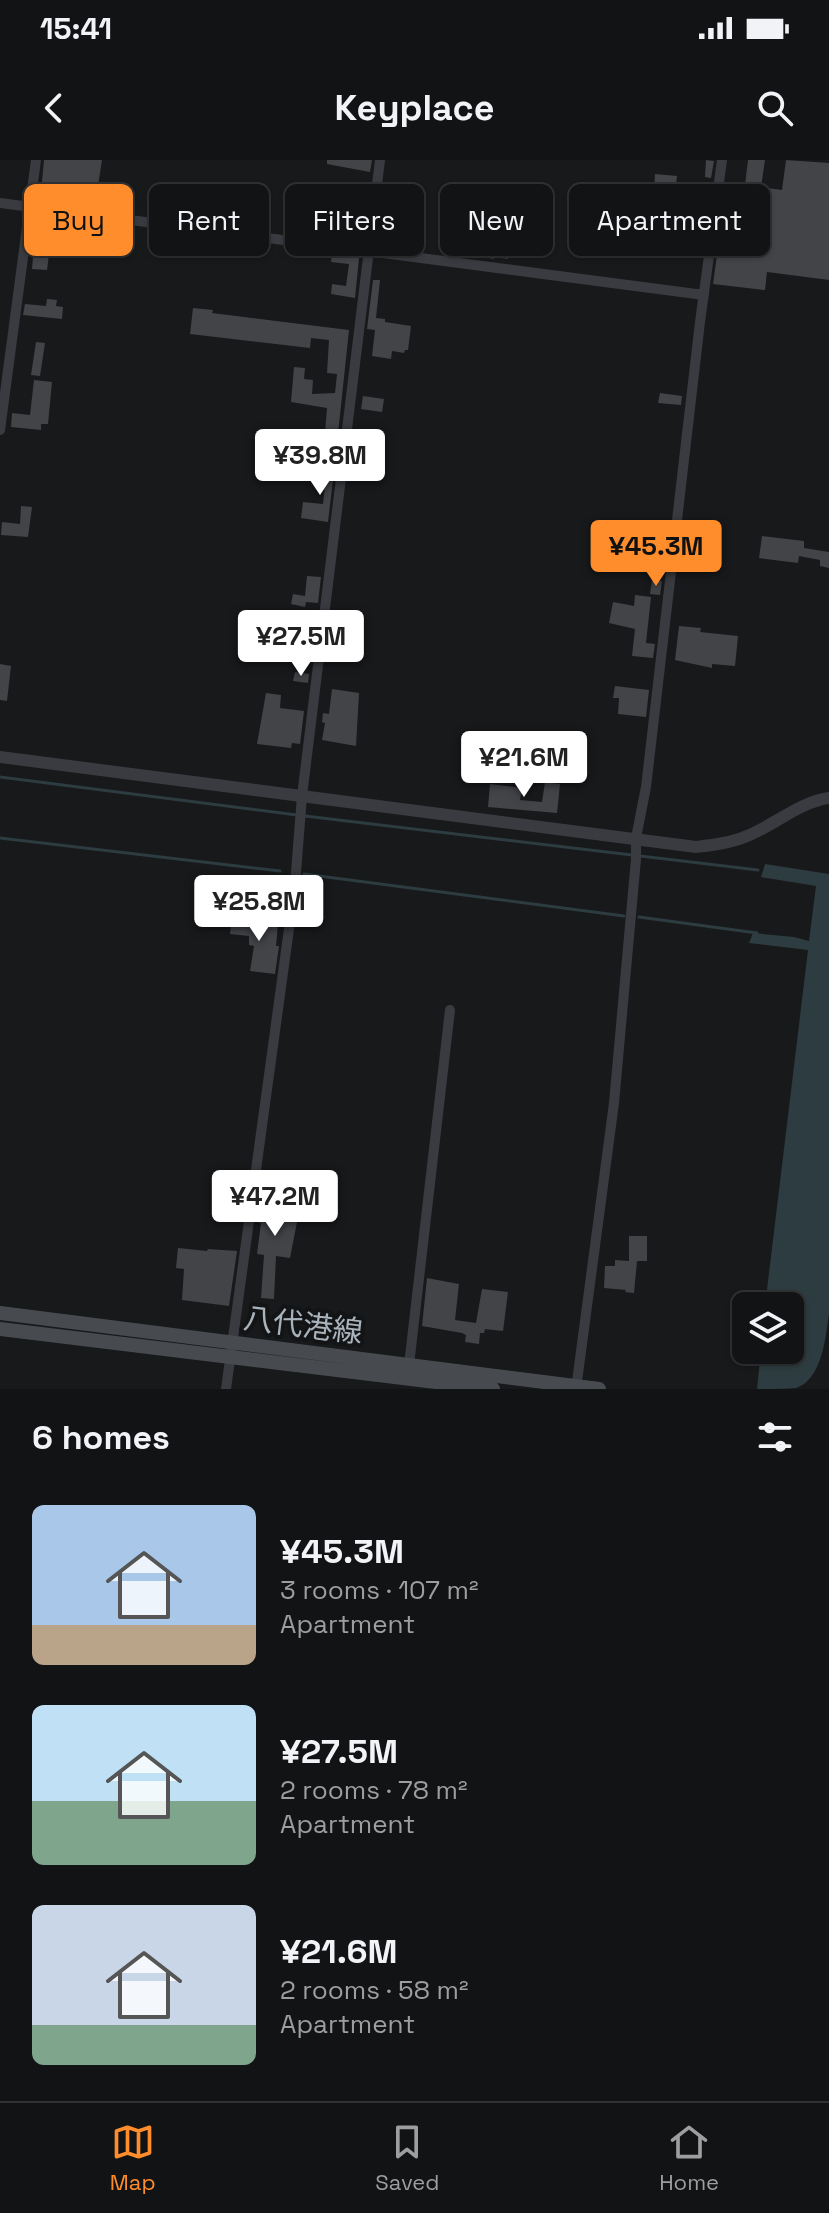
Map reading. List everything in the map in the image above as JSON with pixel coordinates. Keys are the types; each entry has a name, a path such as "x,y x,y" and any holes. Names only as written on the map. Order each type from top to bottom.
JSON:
{"main road":[{"name":"八代港線","path":"0,1313 599,1389"},
{"name":"八代港線","path":"0,1329 493,1389"}],"street":[{"path":"33,184 36,160"},
{"path":"377,184 380,160"},
{"path":"576,1388 614,1103 636,838 646,787 722,160"},
{"path":"0,203 24,206"},
{"path":"133,220 285,240"},
{"path":"0,430 24,252"},
{"path":"226,1389 295,885 302,796 367,256"},
{"path":"406,256 704,295"},
{"path":"0,757 696,847 747,836 814,800 829,798"},
{"path":"409,1365 450,1010"}],"shaded area":[{"path":"765,864 829,874 829,1313 817,1367 805,1383 796,1388 757,1389 760,1364 804,1364 804,1292 767,1292 808,950 749,943 753,933 809,941 816,886 761,877"}],"building":[{"path":"44,160 102,160 98,184 42,184"},
{"path":"327,160 372,160 370,172 327,164"},
{"path":"706,160 714,161 711,178 705,177"},
{"path":"748,160 765,160 761,184 745,184"},
{"path":"786,160 829,163 829,280 767,272 765,290 713,284 717,256 770,256 770,188 782,190"},
{"path":"655,174 677,176 676,184 654,184"},
{"path":"33,256 49,256 47,270 32,269"},
{"path":"332,256 359,258 355,298 331,294 332,284 346,286 349,264 331,262"},
{"path":"480,256 509,256 508,259"},
{"path":"373,280 380,280 376,318 411,326 408,350 404,353 392,351 391,359 372,356 375,330 367,329"},
{"path":"47,299 57,300 56,306 63,307 62,319 23,315 25,304 46,306"},
{"path":"193,308 349,330 338,434 325,433 327,408 291,402 294,367 305,368 304,379 313,380 312,394 335,393 337,374 327,373 329,340 311,338 310,348 190,334"},
{"path":"36,342 45,343 40,376 31,375"},
{"path":"34,380 52,382 48,424 41,424 41,430 11,427 12,413 30,415"},
{"path":"660,393 682,396 681,405 658,403"},
{"path":"363,396 384,399 382,412 361,409"},
{"path":"317,465 326,466 326,471 334,471 328,522 301,518 303,502 323,504 325,485 315,484"},
{"path":"21,506 32,507 28,537 1,535 2,522 20,524"},
{"path":"762,536 804,541 804,548 829,552 829,568 820,566 820,560 799,556 798,563 759,558"},
{"path":"307,576 321,577 318,603 306,602 305,607 291,604 293,594 305,596"},
{"path":"652,580 662,581 660,595 650,594"},
{"path":"635,595 651,597 646,643 655,644 653,658 632,656 635,629 609,623 613,602 634,606"},
{"path":"679,626 701,628 700,632 738,636 735,666 712,664 712,668 675,660"},
{"path":"0,664 11,666 7,701 0,700"},
{"path":"295,672 309,674 308,683 293,681"},
{"path":"615,686 649,690 646,717 618,714 619,698 613,698"},
{"path":"332,689 359,693 356,746 322,740 323,713 329,714"},
{"path":"266,693 281,695 280,708 304,711 300,744 292,743 291,748 257,744"},
{"path":"545,782 560,784 557,813 488,807 490,784 522,788 520,800 542,802"},
{"path":"232,917 278,924 275,974 250,971 254,946 249,945 249,936 230,934"},
{"path":"261,1196 296,1203 295,1212 299,1212 290,1258 276,1256 274,1299 261,1298 264,1255 257,1254 261,1223 257,1222"},
{"path":"629,1236 647,1236 647,1261 637,1261 634,1293 604,1288 605,1266 615,1266 615,1260 629,1261"},
{"path":"178,1248 237,1251 229,1306 182,1300 184,1269 176,1268"},
{"path":"427,1278 459,1284 455,1320 476,1323 482,1289 508,1292 503,1331 485,1329 484,1333 480,1333 479,1344 465,1342 466,1335 462,1333 422,1326"}],"waterway":[{"path":"0,777 297,815"},
{"path":"305,816 758,870"},
{"path":"0,838 280,871"},
{"path":"304,874 624,916"},
{"path":"639,917 757,933"}]}
